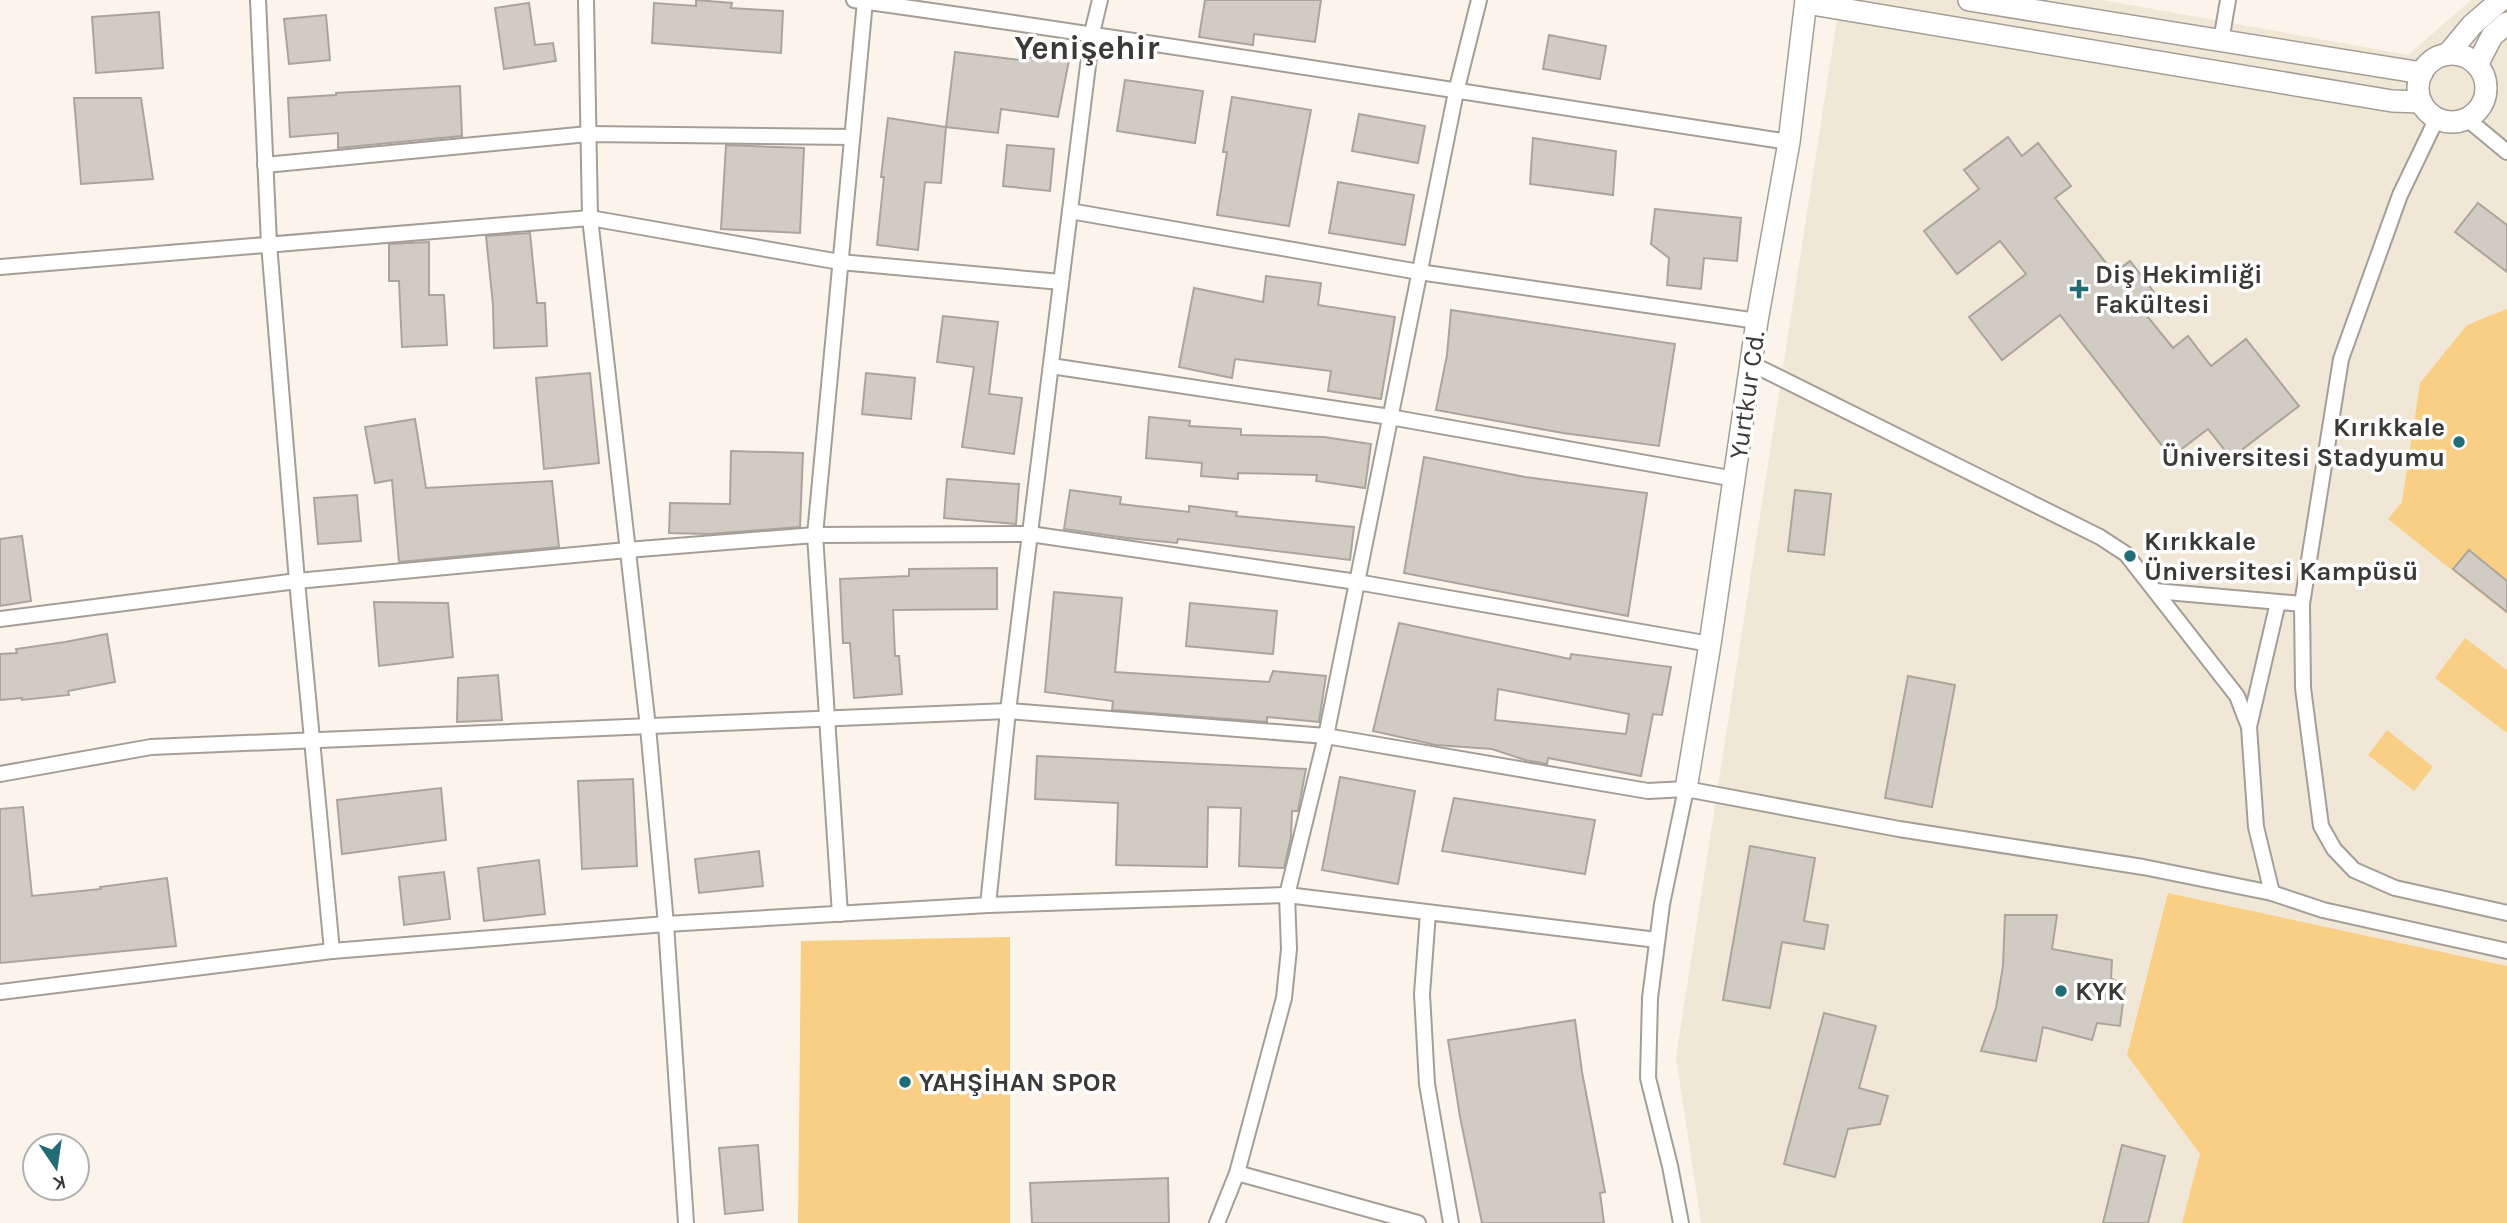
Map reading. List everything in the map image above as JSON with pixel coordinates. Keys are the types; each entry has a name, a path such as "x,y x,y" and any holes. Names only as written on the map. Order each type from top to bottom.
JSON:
{"street":[{"path":"258,0 269,244 332,951"},
{"path":"586,0 590,218 648,727 666,924 686,1223"},
{"path":"988,905 1008,710 1092,33 1100,0"},
{"path":"1217,1223 1237,1173 1284,998 1289,949 1287,895 1326,736 1455,92 1479,0"},
{"path":"1969,0 2422,73"},
{"path":"2221,41 2228,0"},
{"path":"2448,54 2463,56 2477,65 2485,79 2486,90 2478,110 2466,118 2448,121 2437,118 2421,102 2418,91 2422,73 2431,61 2448,54 2472,25 2501,0"},
{"path":"840,914 815,535 852,137 859,1 1092,33 1455,92 1789,142"},
{"path":"1806,1 2392,101 2421,102"},
{"name":"Yurtkur Cd.","path":"1686,789 1757,321 1789,142 1806,1"},
{"path":"2477,65 2492,36 2507,23"},
{"path":"2437,118 2400,195 2341,359 2302,604 2303,688 2321,826 2334,849 2354,870 2395,888 2507,913"},
{"path":"2466,118 2507,152"},
{"path":"265,165 589,134 852,137"},
{"path":"1070,211 1419,272 1757,321"},
{"path":"0,267 590,218 841,262 1061,282"},
{"path":"1752,364 2100,537 2126,554 2237,696 2249,727"},
{"path":"1051,366 1390,417 1735,480"},
{"path":"0,618 297,581 627,550 815,535 1030,534 1357,582 1710,643"},
{"path":"2155,591 2302,604"},
{"path":"2272,893 2256,828 2249,727 2278,602"},
{"path":"0,774 151,747 1008,710 1326,736 1648,791 1686,789 1899,829 2143,867 2272,893 2323,910 2507,951"},
{"path":"1681,1223 1648,1078 1650,998 1657,940 1686,789"},
{"path":"0,992 332,951 666,924 988,905 1287,895 1657,940"},
{"path":"1428,912 1422,994 1427,1084 1451,1223"},
{"path":"1237,1173 1418,1223"}],"shaded area":[{"name":"Kırıkkale Üniversitesi Kampüsü","path":"1840,0 2103,0 2408,55 2471,0 2507,0 2507,1223 1701,1223 1676,1057"},
{"name":"Kırıkkale Üniversitesi Stadyumu","path":"2507,309 2507,614 2388,519 2402,502 2420,383 2467,325"},
{"path":"2465,638 2507,670 2507,733 2435,678"},
{"path":"2387,730 2433,767 2414,791 2368,755"},
{"path":"2168,893 2507,966 2507,1223 2182,1223 2200,1154 2127,1055"},
{"name":"YAHŞİHAN SPOR","path":"1010,937 1010,1223 798,1223 801,941"}],"building":[{"path":"696,0 732,3 731,8 783,11 781,53 652,43 654,3 696,6"},
{"path":"1205,0 1321,0 1315,42 1254,34 1253,45 1199,37"},
{"path":"529,3 535,45 553,43 556,61 504,69 495,8"},
{"path":"159,12 163,68 96,73 92,17"},
{"path":"326,15 330,60 289,64 284,19"},
{"path":"1549,35 1606,46 1600,79 1543,69"},
{"path":"955,52 1020,60 1021,57 1069,60 1058,117 1001,109 998,133 946,127"},
{"path":"1125,80 1203,91 1195,143 1117,131"},
{"path":"460,86 462,136 338,148 338,133 290,137 288,98"},
{"path":"1232,97 1311,110 1289,226 1217,215"},
{"path":"74,98 141,98 153,179 81,184"},
{"path":"1359,114 1425,126 1418,163 1352,151"},
{"path":"888,118 946,127 941,183 925,182 918,250 877,245"},
{"name":"Diş Hekimliği Fakültesi","path":"2008,137 2022,156 2038,143 2071,186 2055,198 2114,273 2130,261 2163,304 2147,316 2173,348 2188,336 2211,366 2246,339 2299,406 2231,458 2208,429 2171,457 2060,315 2002,360 1969,317 2026,274 2000,241 1957,274 1924,231 1979,189 1964,170"},
{"path":"1533,138 1616,151 1613,195 1530,184"},
{"path":"726,145 804,148 800,233 721,229"},
{"path":"1007,145 1054,149 1050,191 1003,186"},
{"path":"1338,182 1414,195 1405,245 1329,233"},
{"path":"2478,203 2507,225 2507,272 2455,232"},
{"path":"1655,209 1741,218 1737,261 1704,258 1701,289 1667,285 1669,258 1651,244"},
{"path":"530,233 537,303 545,303 547,346 494,348 486,236"},
{"path":"429,242 429,295 444,295 447,345 402,347 399,281 389,281 389,244"},
{"path":"1266,276 1321,283 1318,305 1395,317 1381,399 1328,391 1331,371 1235,359 1232,378 1179,367 1194,288 1263,302"},
{"path":"1451,310 1675,344 1659,446 1563,433 1436,410 1447,355"},
{"path":"943,316 998,322 989,394 1022,398 1014,454 962,447 974,367 937,362"},
{"path":"590,373 599,463 544,469 536,378"},
{"path":"866,373 915,378 911,419 862,414"},
{"path":"1149,417 1190,421 1189,426 1241,429 1241,435 1324,437 1371,444 1365,488 1316,481 1317,475 1238,473 1238,479 1201,476 1202,463 1146,458"},
{"path":"415,419 426,488 552,481 559,547 399,562 392,480 375,483 365,427"},
{"path":"731,451 803,453 800,527 709,534 669,533 670,503 730,504"},
{"path":"1424,457 1525,477 1647,493 1628,616 1404,573"},
{"path":"947,479 1019,484 1016,524 944,518"},
{"path":"1070,490 1121,497 1120,504 1189,512 1189,506 1237,512 1236,516 1354,527 1350,560 1178,539 1177,543 1064,529"},
{"path":"1795,490 1831,494 1824,555 1788,551"},
{"path":"357,495 361,541 318,544 314,498"},
{"path":"22,536 31,601 0,606 0,539"},
{"path":"2469,550 2507,581 2507,612 2453,569"},
{"path":"997,568 997,609 893,610 895,656 899,656 902,694 854,698 850,643 843,643 840,579 909,576 909,569"},
{"path":"1054,592 1122,598 1115,672 1269,682 1273,671 1326,676 1319,722 1267,717 1267,722 1112,710 1113,701 1045,692"},
{"path":"374,602 448,603 453,657 379,666"},
{"path":"1190,603 1277,611 1273,654 1186,646"},
{"path":"1399,623 1570,659 1571,654 1671,667 1662,715 1653,714 1641,776 1548,758 1547,764 1492,749 1436,745 1373,731","holes":["1498,689 1629,714 1626,734 1495,720"]},
{"path":"107,634 115,682 68,691 69,695 0,700 0,654 17,653 16,649"},
{"path":"498,675 502,720 457,722 458,678"},
{"path":"1908,676 1955,685 1932,807 1885,798"},
{"path":"1037,756 1306,769 1298,811 1292,811 1291,837 1284,868 1239,866 1241,808 1208,807 1207,867 1116,865 1118,803 1035,799"},
{"path":"1340,777 1415,791 1398,884 1322,870"},
{"path":"633,779 637,866 582,869 578,781"},
{"path":"441,788 446,840 342,854 337,800"},
{"path":"1454,798 1595,820 1585,874 1442,851"},
{"path":"23,807 32,896 101,889 100,887 167,878 176,946 0,963 0,809"},
{"path":"1750,846 1815,858 1804,921 1828,925 1824,949 1782,942 1770,1008 1723,1000"},
{"path":"759,851 763,886 699,893 695,859"},
{"path":"539,860 545,914 484,921 478,868"},
{"path":"444,872 450,919 404,925 399,877"},
{"name":"KYK","path":"2005,915 2057,915 2052,949 2112,960 2111,978 2125,987 2120,1026 2097,1023 2092,1040 2043,1027 2036,1061 1981,1051 1996,1008 2003,966"},
{"path":"1824,1013 1876,1026 1859,1088 1888,1096 1880,1124 1848,1129 1835,1177 1784,1164"},
{"path":"1575,1020 1605,1192 1600,1193 1604,1223 1482,1223 1460,1117 1448,1040"},
{"path":"758,1145 763,1210 725,1214 719,1148"},
{"path":"2122,1145 2165,1156 2148,1223 2103,1223"},
{"path":"1168,1178 1169,1223 1032,1223 1030,1183"}],"place":[{"name":"Diş Hekimliği Fakültesi","path":"2079,289"},
{"name":"Kırıkkale Üniversitesi Stadyumu","path":"2459,442"},
{"name":"Kırıkkale Üniversitesi Kampüsü","path":"2130,556"},
{"name":"KYK","path":"2061,991"},
{"name":"YAHŞİHAN SPOR","path":"905,1082"}],"district":[{"name":"Yenişehir","path":"1087,48"}]}
